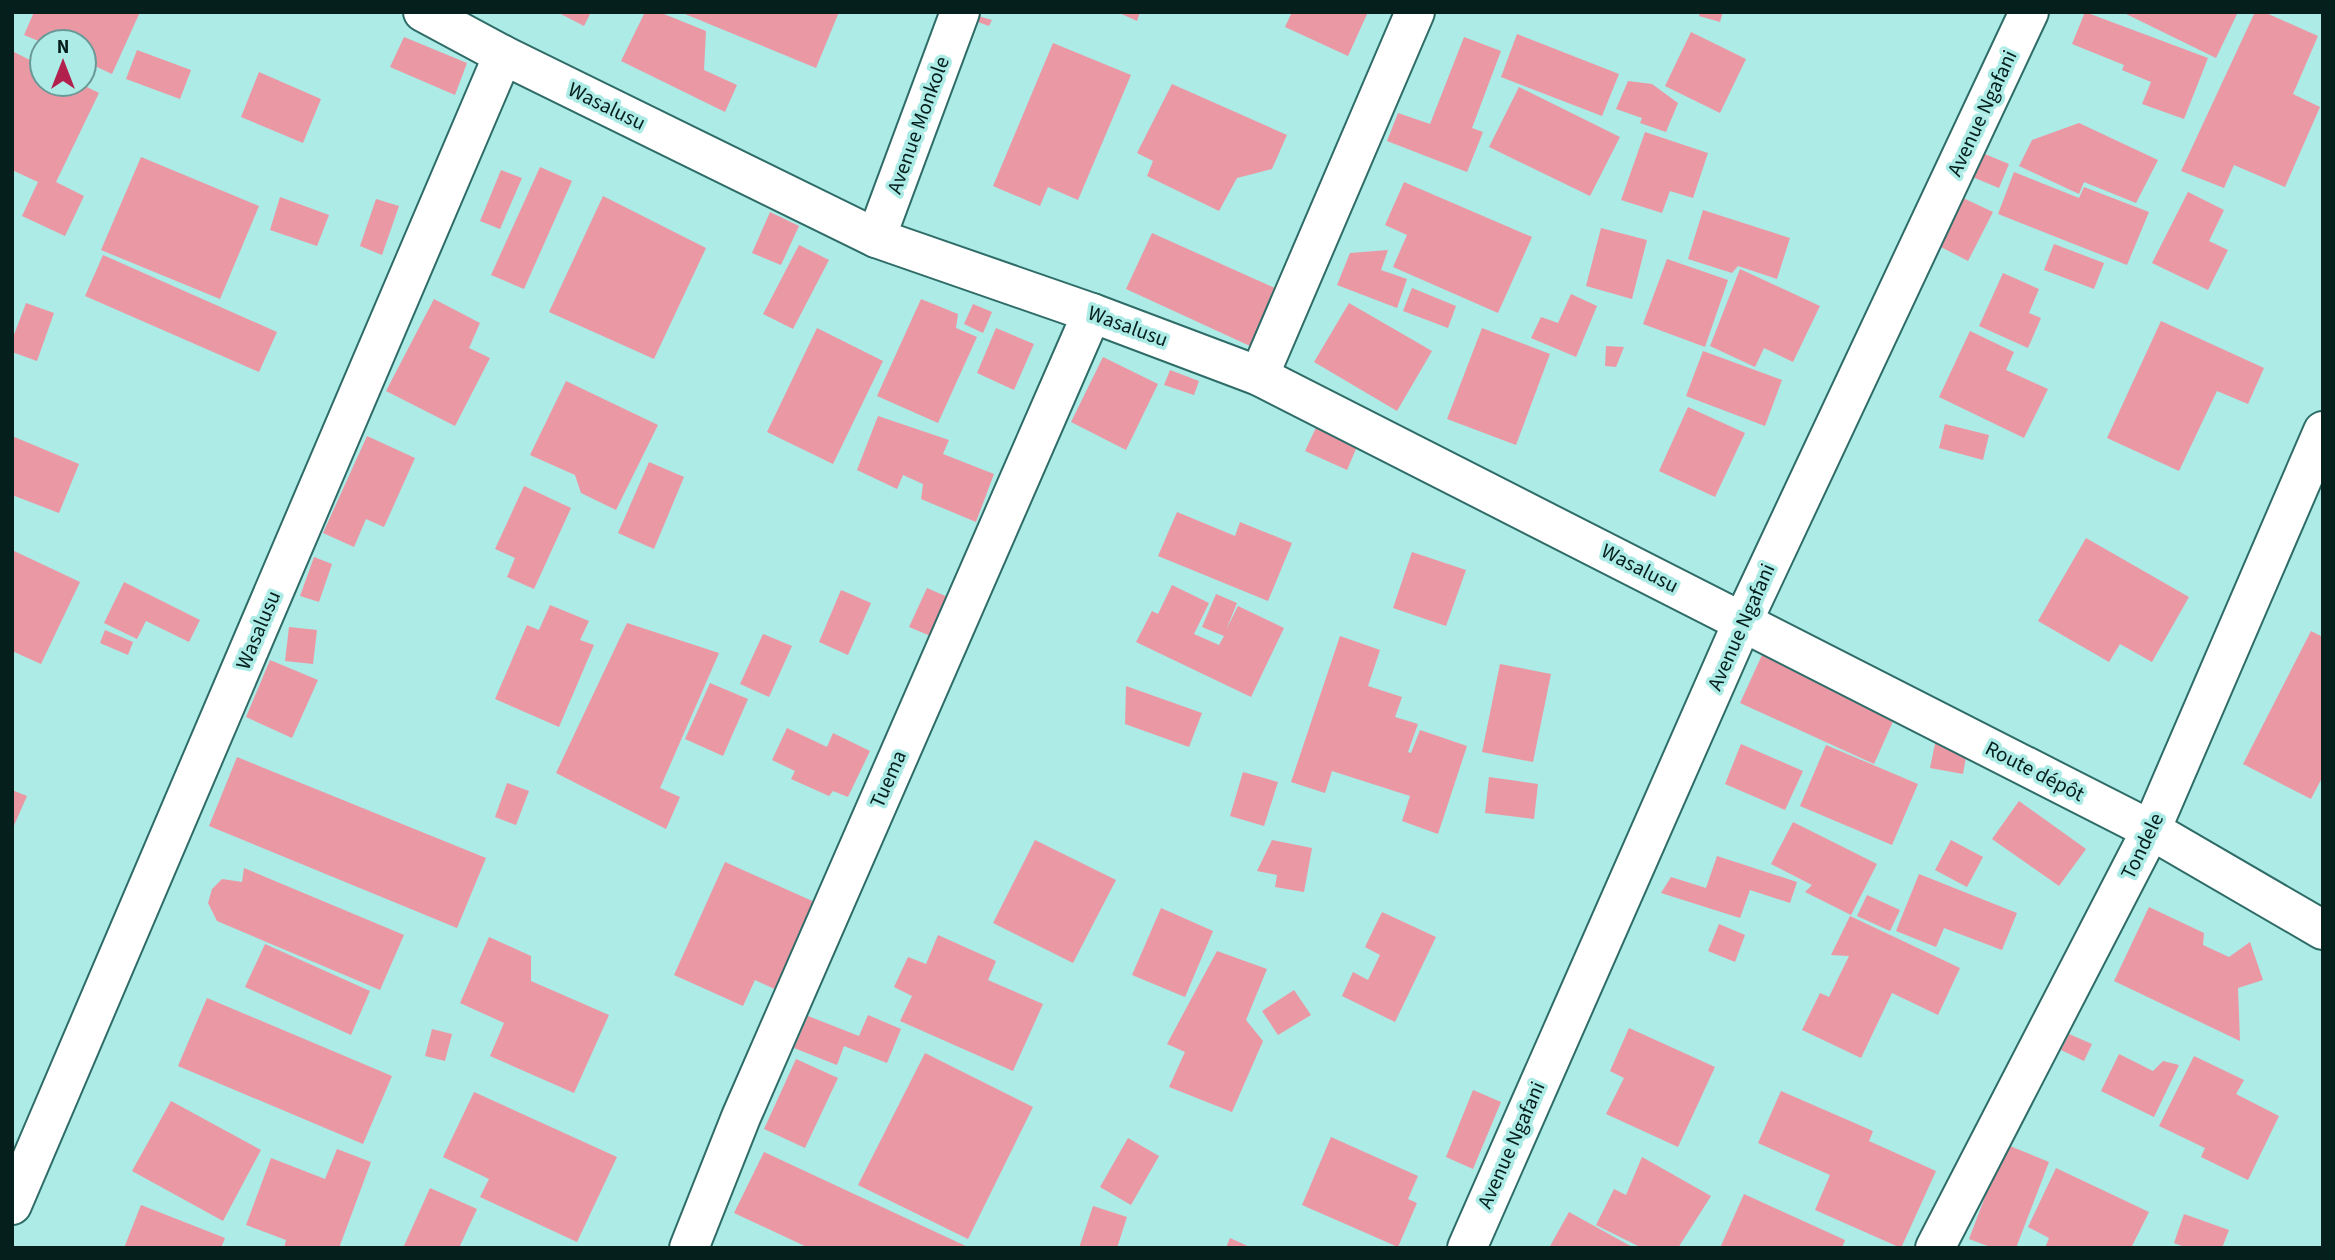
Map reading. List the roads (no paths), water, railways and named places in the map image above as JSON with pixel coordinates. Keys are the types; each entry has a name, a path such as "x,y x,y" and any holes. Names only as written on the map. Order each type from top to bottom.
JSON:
{"street":[{"name":"Wasalusu","path":"424,12 503,55 876,238 1092,313 1259,376 1743,621"},
{"name":"Avenue Monkole","path":"876,238 960,12"},
{"path":"1259,376 1415,12"},
{"name":"Avenue Ngafani","path":"1467,1248 1743,621 2029,12"},
{"name":"Wasalusu","path":"12,1205 503,55"},
{"name":"Tuema","path":"690,1248 747,1104 1092,313"},
{"name":"Tondele","path":"1935,1248 2151,830 2323,431"},
{"name":"Route dépôt","path":"1743,621 2151,830 2323,929"}]}
